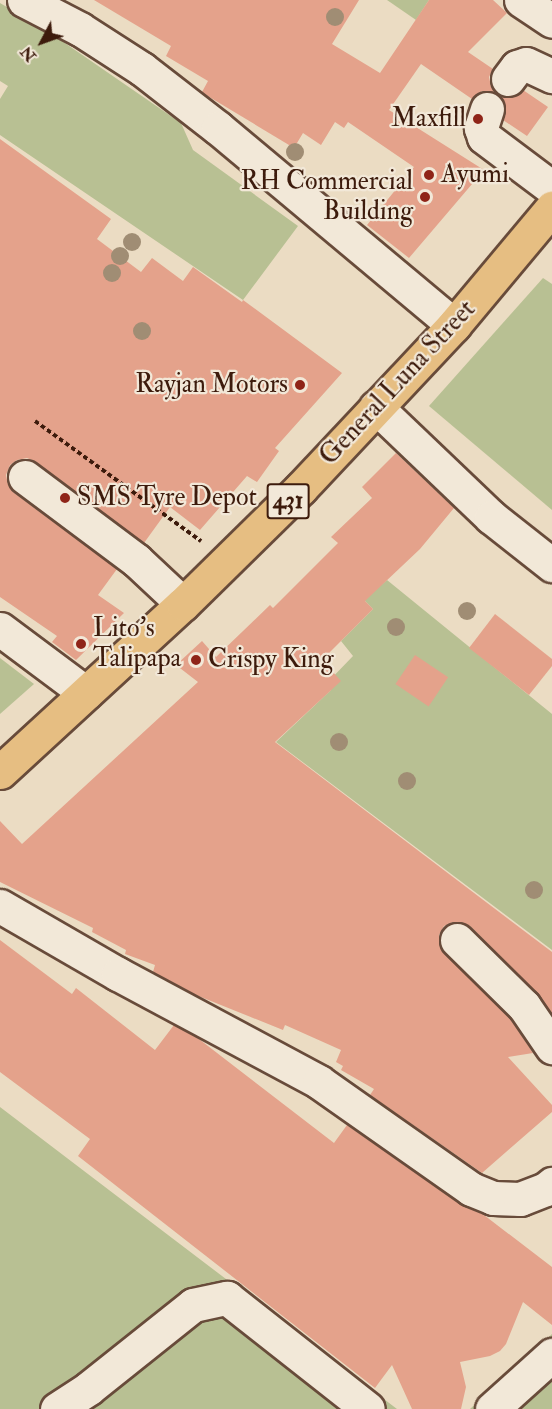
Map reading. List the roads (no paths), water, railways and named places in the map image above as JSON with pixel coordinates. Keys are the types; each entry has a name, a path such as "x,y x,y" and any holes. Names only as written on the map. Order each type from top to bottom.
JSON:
{"main road":[{"name":"General Luna Street","path":"0,772 228,560 454,325 552,208"}],"street":[{"path":"24,0 80,29 142,69 218,128 454,325"},
{"path":"521,0 552,21"},
{"path":"508,79 517,67 526,64 552,76"},
{"path":"487,109 481,128 484,137 552,188"},
{"path":"376,407 491,517 552,565"},
{"path":"25,477 136,560 183,604"},
{"path":"0,628 86,693"},
{"path":"0,906 118,974 319,1082 471,1189 493,1198 520,1199 546,1189 552,1184"},
{"path":"457,940 524,1006 552,1047"},
{"path":"57,1409 89,1388 193,1305 227,1298 368,1409"},
{"path":"492,1409 552,1355"}],"place":[{"name":"Maxfill","path":"478,119"},
{"name":"Ayumi","path":"429,175"},
{"name":"RH Commercial Building","path":"425,197"},
{"name":"Rayjan Motors","path":"300,385"},
{"name":"SMS Tyre Depot","path":"65,498"},
{"name":"Lito's Talipapa","path":"81,644"},
{"name":"Crispy King","path":"196,660"}]}
